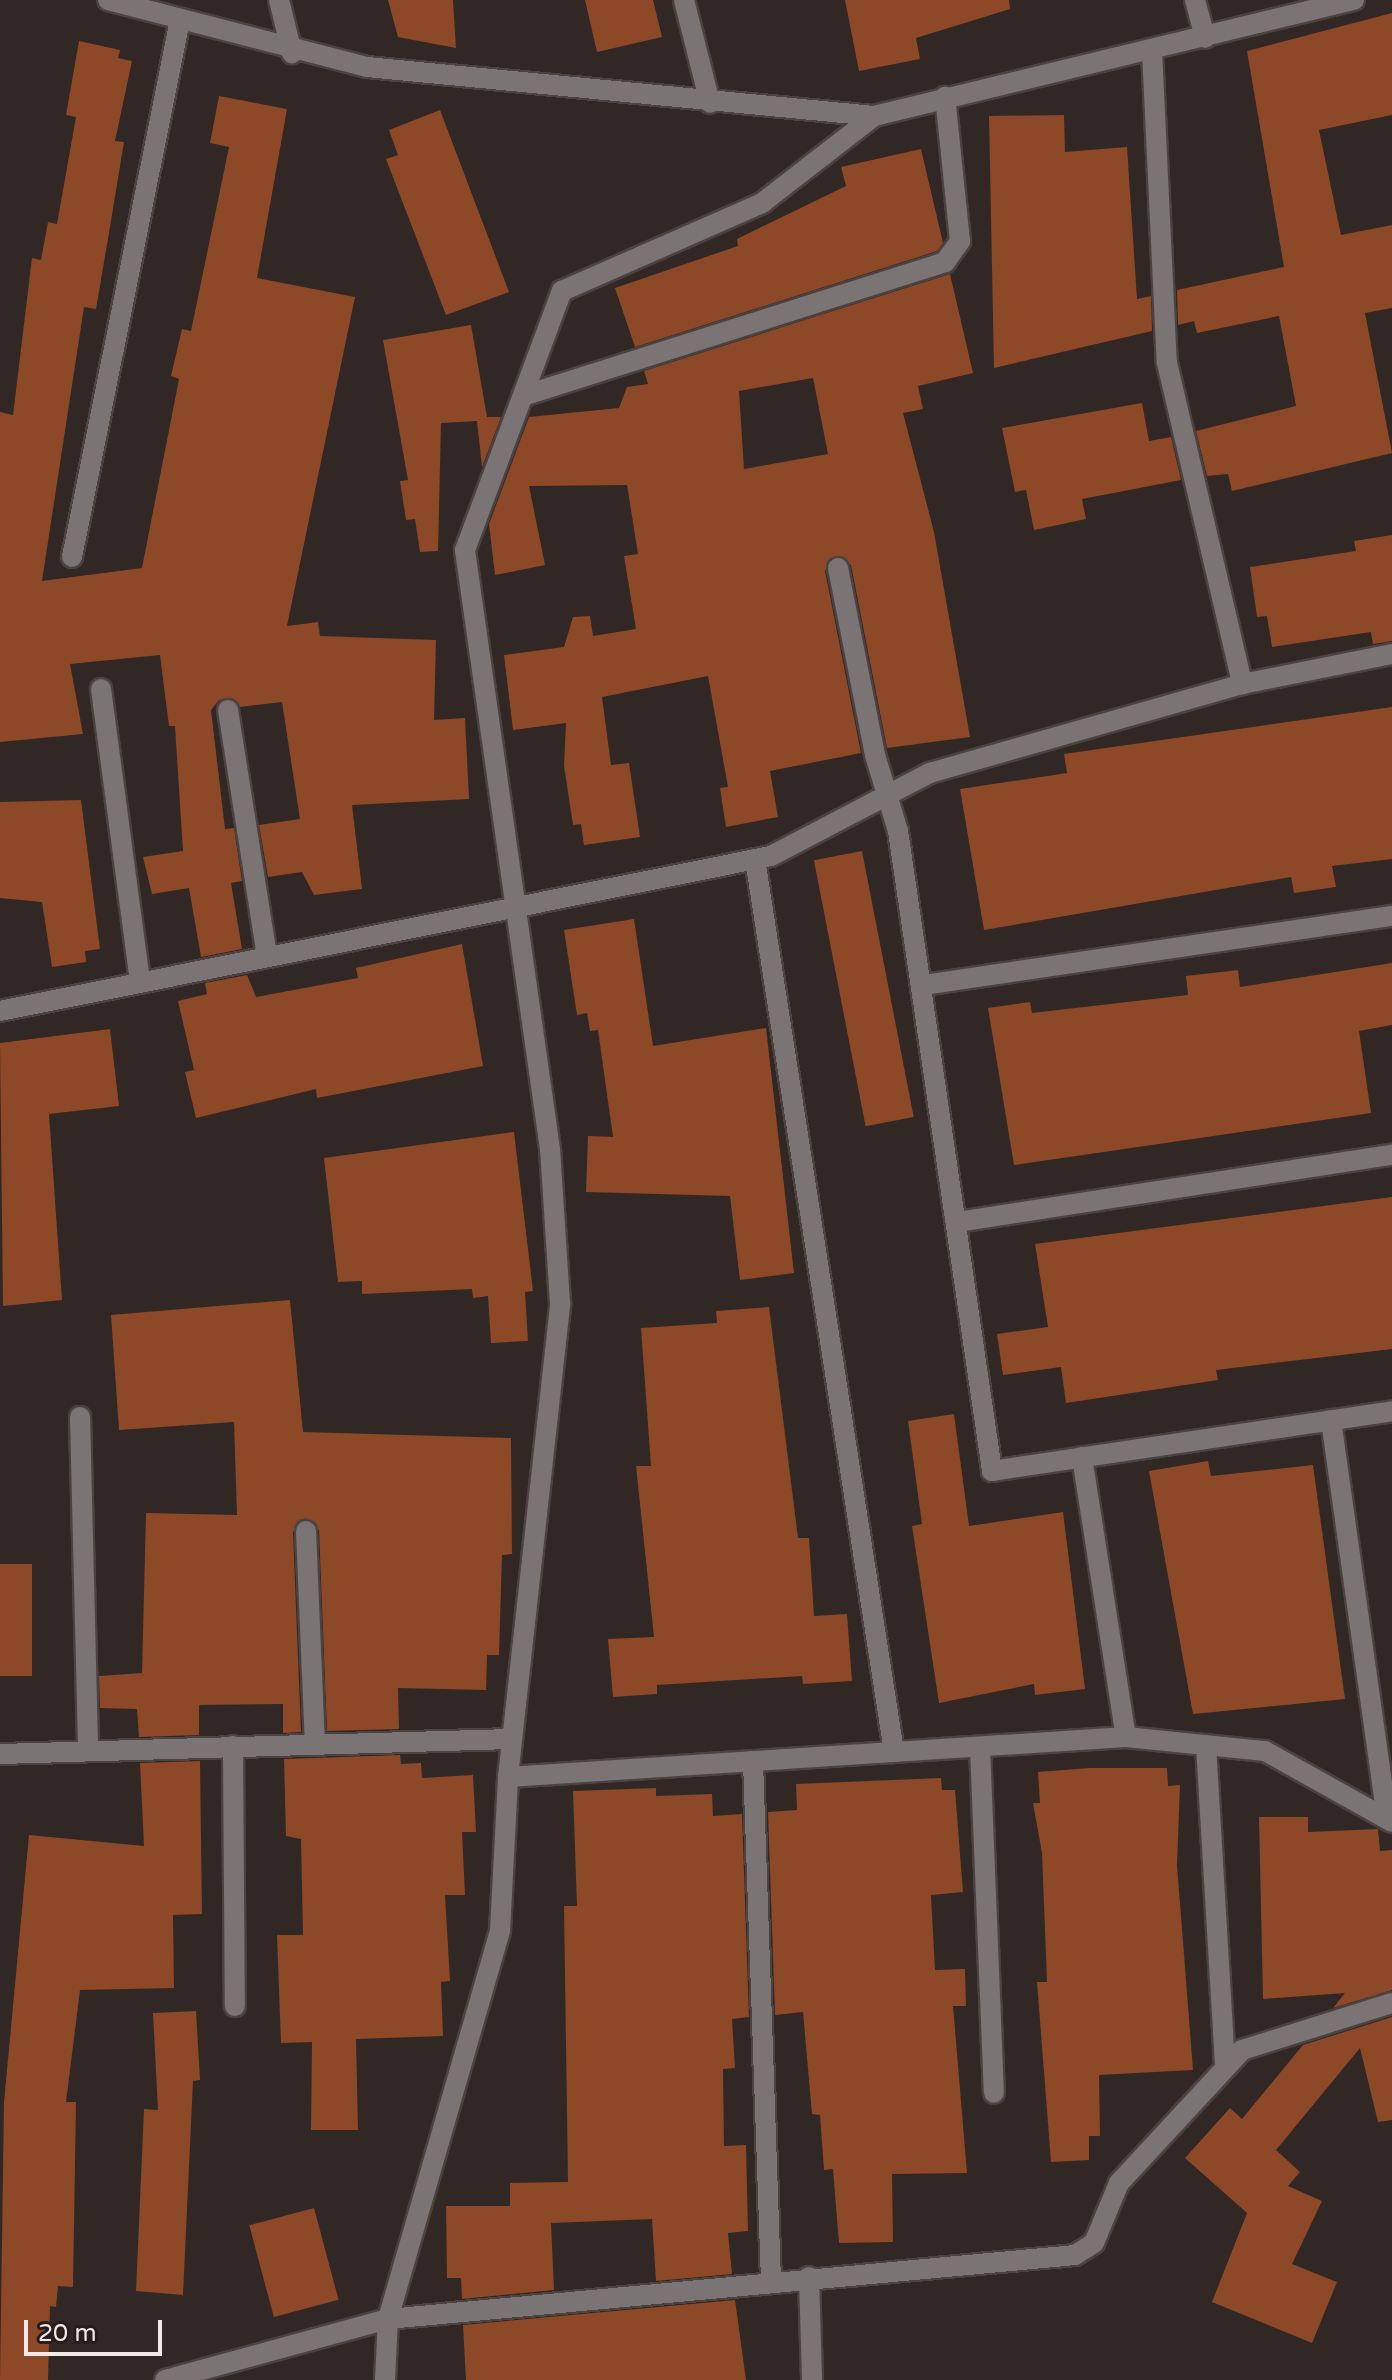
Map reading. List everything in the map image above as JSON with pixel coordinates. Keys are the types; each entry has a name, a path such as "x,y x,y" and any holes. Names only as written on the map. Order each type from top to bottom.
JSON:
{"street":[{"path":"108,0 292,53 410,73 874,116 1354,0"},
{"path":"279,0 292,53"},
{"path":"684,0 710,103"},
{"path":"1195,0 1205,38"},
{"path":"72,557 180,20"},
{"path":"1152,50 1167,363 1242,684"},
{"path":"526,395 945,262 960,241 945,97"},
{"path":"385,2380 388,2319 498,1944 508,1777 560,1303 550,1149 465,550 526,395 562,291 771,198 874,116"},
{"path":"838,568 887,793 924,985 992,1471 1392,1411"},
{"path":"0,1011 513,903 755,859 887,793 954,766 1242,684 1392,654"},
{"path":"101,689 140,980"},
{"path":"228,710 267,955"},
{"path":"755,859 894,1752"},
{"path":"924,985 1392,916"},
{"path":"957,1222 1392,1155"},
{"path":"80,1417 88,1751"},
{"path":"1331,1420 1389,1820"},
{"path":"1082,1457 1126,1737"},
{"path":"306,1531 315,1744"},
{"path":"508,1777 1126,1737 1265,1751 1389,1820"},
{"path":"0,1754 512,1739"},
{"path":"1206,1745 1225,2065"},
{"path":"233,1746 235,2006"},
{"path":"980,1747 994,2093"},
{"path":"753,1761 771,2281"},
{"path":"165,2380 388,2319 809,2277 1063,2258 1087,2250 1119,2183 1225,2065 1286,2032 1392,2003"},
{"path":"809,2277 812,2380"}],"building":[{"path":"388,0 453,0 456,48 398,37"},
{"path":"585,0 653,0 662,37 597,52"},
{"path":"845,0 1009,0 1010,9 916,38 920,59 859,71"},
{"path":"1392,13 1392,115 1319,130 1341,235 1392,225 1392,308 1365,313 1392,453 1232,491 1228,474 1207,476 1196,431 1296,406 1279,316 1197,333 1194,321 1178,325 1177,290 1284,267 1247,51"},
{"path":"79,41 120,50 118,58 132,61 115,141 124,142 96,309 84,307 42,581 142,568 179,379 171,376 182,329 191,331 229,147 210,143 219,96 287,109 257,278 355,297 287,626 318,622 320,636 436,640 434,720 465,718 469,799 352,805 362,889 314,895 302,872 268,877 259,825 300,819 282,702 240,707 232,698 219,700 211,710 225,829 234,828 242,881 231,883 242,949 201,957 189,888 152,894 143,857 183,851 175,726 169,726 160,655 70,664 83,734 0,742 0,412 13,415 32,258 41,260 48,222 57,224 76,117 66,115"},
{"path":"440,110 509,292 446,315 386,159 398,155 389,130"},
{"path":"1064,115 1065,152 1127,147 1137,299 1151,296 1152,331 994,368 989,116"},
{"path":"921,149 943,243 937,251 635,347 615,288 738,246 737,239 846,186 841,167"},
{"path":"950,274 973,373 918,386 923,409 903,413 934,532 970,737 887,748 851,565 835,556 825,571 861,753 770,771 778,817 726,827 720,788 728,787 708,676 602,697 611,765 629,763 640,837 584,845 581,824 573,825 564,766 566,723 513,730 504,655 564,647 573,617 590,616 593,636 636,629 624,556 638,554 627,485 529,486 545,565 495,575 489,524 529,417 619,408 627,387 648,384 644,371","holes":["813,378 828,454 744,469 739,391"]},
{"path":"471,325 487,417 501,417 482,467 477,421 441,423 438,551 420,552 415,519 406,520 400,481 408,480 383,340"},
{"path":"1142,403 1149,441 1171,437 1181,480 1082,499 1086,519 1034,530 1026,490 1015,492 1002,428"},
{"path":"1392,535 1392,641 1373,644 1371,632 1272,647 1267,616 1257,617 1250,567 1356,551 1354,541"},
{"path":"1392,707 1392,859 1332,866 1336,887 1294,893 1291,877 984,930 960,789 1067,773 1064,754"},
{"path":"81,800 100,949 85,951 86,962 52,967 42,902 0,898 0,802"},
{"path":"862,851 914,1117 866,1126 814,860"},
{"path":"634,919 653,1046 766,1028 794,1273 740,1280 730,1196 586,1192 588,1136 613,1137 598,1030 590,1031 587,1013 577,1015 564,930"},
{"path":"462,944 483,1066 317,1098 316,1089 196,1118 185,1072 194,1070 178,1001 207,994 205,983 247,975 256,997 358,978 356,968"},
{"path":"1392,963 1392,1025 1359,1031 1371,1113 1014,1165 988,1008 1030,1002 1032,1013 1188,995 1186,976 1238,970 1240,987"},
{"path":"110,1029 119,1106 49,1114 62,1300 3,1306 0,1043"},
{"path":"514,1132 533,1291 525,1292 528,1341 491,1343 488,1296 473,1298 472,1289 362,1294 362,1281 338,1282 324,1158"},
{"path":"1392,1197 1392,1349 1216,1370 1218,1380 1066,1403 1061,1367 1003,1375 997,1334 1048,1327 1035,1244"},
{"path":"290,1300 303,1432 511,1438 512,1554 502,1555 499,1655 487,1655 486,1690 398,1688 399,1729 327,1731 319,1530 305,1518 293,1532 301,1732 283,1733 283,1704 199,1705 199,1735 139,1737 137,1709 100,1708 99,1676 142,1673 146,1513 237,1515 234,1422 119,1430 111,1315"},
{"path":"769,1307 798,1538 809,1538 814,1616 847,1614 852,1681 803,1684 802,1676 657,1685 657,1694 613,1697 608,1639 654,1637 636,1466 651,1466 641,1328 717,1323 716,1311"},
{"path":"954,1414 969,1526 1063,1512 1085,1689 1035,1695 1034,1684 939,1703 912,1526 922,1524 908,1421"},
{"path":"1208,1461 1211,1476 1313,1465 1345,1699 1193,1714 1149,1471"},
{"path":"0,1564 32,1564 32,1676 0,1676"},
{"path":"400,1755 401,1764 421,1763 422,1778 473,1775 476,1832 462,1832 465,1895 445,1895 450,1981 441,1982 443,2036 356,2039 358,2130 311,2130 312,2042 281,2043 277,1935 303,1935 301,1839 286,1836 284,1759"},
{"path":"200,1761 202,1914 173,1915 174,1988 80,1990 66,2102 76,2102 73,2287 58,2286 56,2307 50,2306 48,2380 0,2380 4,2102 29,1835 144,1846 140,1763"},
{"path":"1089,1768 1167,1768 1168,1786 1180,1785 1177,1865 1193,2070 1099,2075 1100,2136 1089,2136 1089,2160 1051,2162 1037,1982 1047,1982 1042,1853 1033,1803 1040,1803 1038,1772"},
{"path":"941,1778 942,1790 955,1790 963,1892 931,1895 935,1970 965,1969 966,2006 953,2006 967,2173 892,2174 893,2242 839,2243 833,2169 824,2170 820,2115 812,2114 803,2012 775,2015 768,1812 797,1810 796,1784"},
{"path":"656,1788 656,1796 712,1794 713,1816 742,1814 749,2017 732,2019 735,2068 723,2069 724,2146 746,2145 748,2231 728,2233 732,2274 656,2281 652,2219 551,2223 554,2290 462,2299 461,2278 447,2278 446,2206 510,2206 510,2183 568,2182 564,1906 577,1906 573,1791"},
{"path":"1259,1817 1308,1817 1308,1832 1378,1829 1380,1851 1392,1850 1392,1990 1333,2008 1345,1993 1263,1999"},
{"path":"196,2011 200,2080 193,2081 183,2295 136,2291 144,2109 158,2110 153,2013"},
{"path":"1392,2017 1392,2120 1378,2122 1360,2048 1276,2150 1300,2172 1288,2186 1322,2201 1292,2264 1337,2282 1312,2343 1212,2302 1247,2213 1185,2158 1230,2108 1242,2119 1303,2045"},
{"path":"314,2208 339,2300 274,2317 249,2225"},
{"path":"735,2300 746,2380 466,2380 463,2325"}]}
